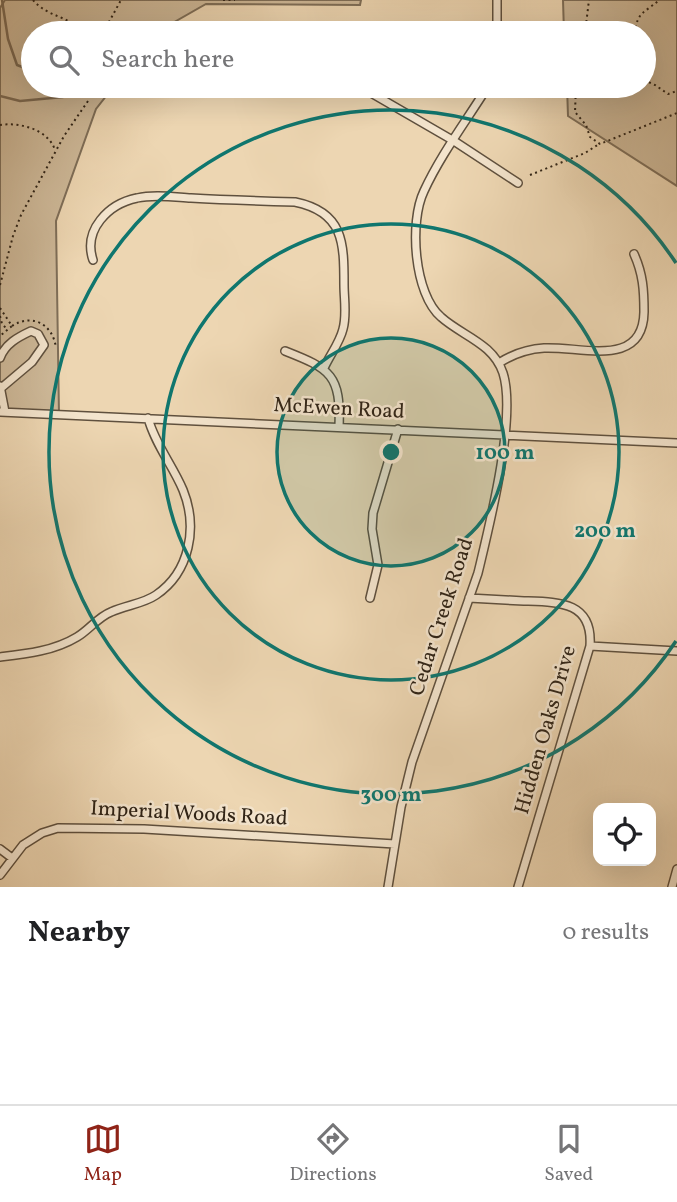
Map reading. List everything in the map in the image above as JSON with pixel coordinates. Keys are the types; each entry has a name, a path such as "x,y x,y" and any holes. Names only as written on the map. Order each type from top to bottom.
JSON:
{"street":[{"path":"497,0 497,21"},
{"path":"380,98 454,141 518,183"},
{"path":"480,98 421,200 418,224 419,280 428,302 441,317 484,346 499,363 536,348 615,350 633,342 644,322 645,288 642,271 634,254"},
{"path":"93,260 89,249 90,237 95,227 112,209 137,198 295,202 316,208 337,228 345,254 344,327 324,368"},
{"path":"0,358 2,351 19,336 31,331 38,334 44,345 32,362 0,388 2,412"},
{"path":"285,351 324,368 339,395 339,427"},
{"name":"Cedar Creek Road","path":"388,887 412,762 469,598 486,540 505,434 507,396 499,363"},
{"name":"McEwen Road","path":"2,412 677,443"},
{"path":"0,657 39,652 66,643 110,612 155,596 179,572 186,557 190,534 188,511 184,492 148,418"},
{"path":"370,598 378,565 372,529 373,513 398,429"},
{"name":"Hidden Oaks Drive","path":"469,598 567,604 584,618 589,627 590,646 517,887"},
{"path":"590,646 677,651"},
{"name":"Imperial Woods Road","path":"0,875 23,845 42,833 58,828 83,827 395,844"},
{"path":"0,849 12,858"},
{"path":"672,887 677,869"}],"path":[{"path":"33,0 41,9 68,21"},
{"path":"110,21 121,0"},
{"path":"223,0 235,0"},
{"path":"586,21 589,0"},
{"path":"637,21 642,11 659,0"},
{"path":"656,85 668,93 677,91"},
{"path":"0,285 21,215 55,151 89,98"},
{"path":"576,98 575,112 586,125 590,137 600,144"},
{"path":"530,175 677,113"},
{"path":"0,125 13,124 42,134 54,145 55,151"},
{"path":"0,308 12,326 0,336"},
{"path":"0,316 2,324 8,330"}],"shaded area":[{"path":"5,0 361,0 360,5 206,4 176,21 21,21 21,98 105,98 96,109 56,221 59,415 0,412 0,8"},
{"path":"563,0 677,0 677,186 568,116 567,98 656,98 656,21 564,21"}],"waterway":[{"path":"2,0 8,39 17,65 21,66"},
{"path":"0,96 20,101 52,98"}]}
